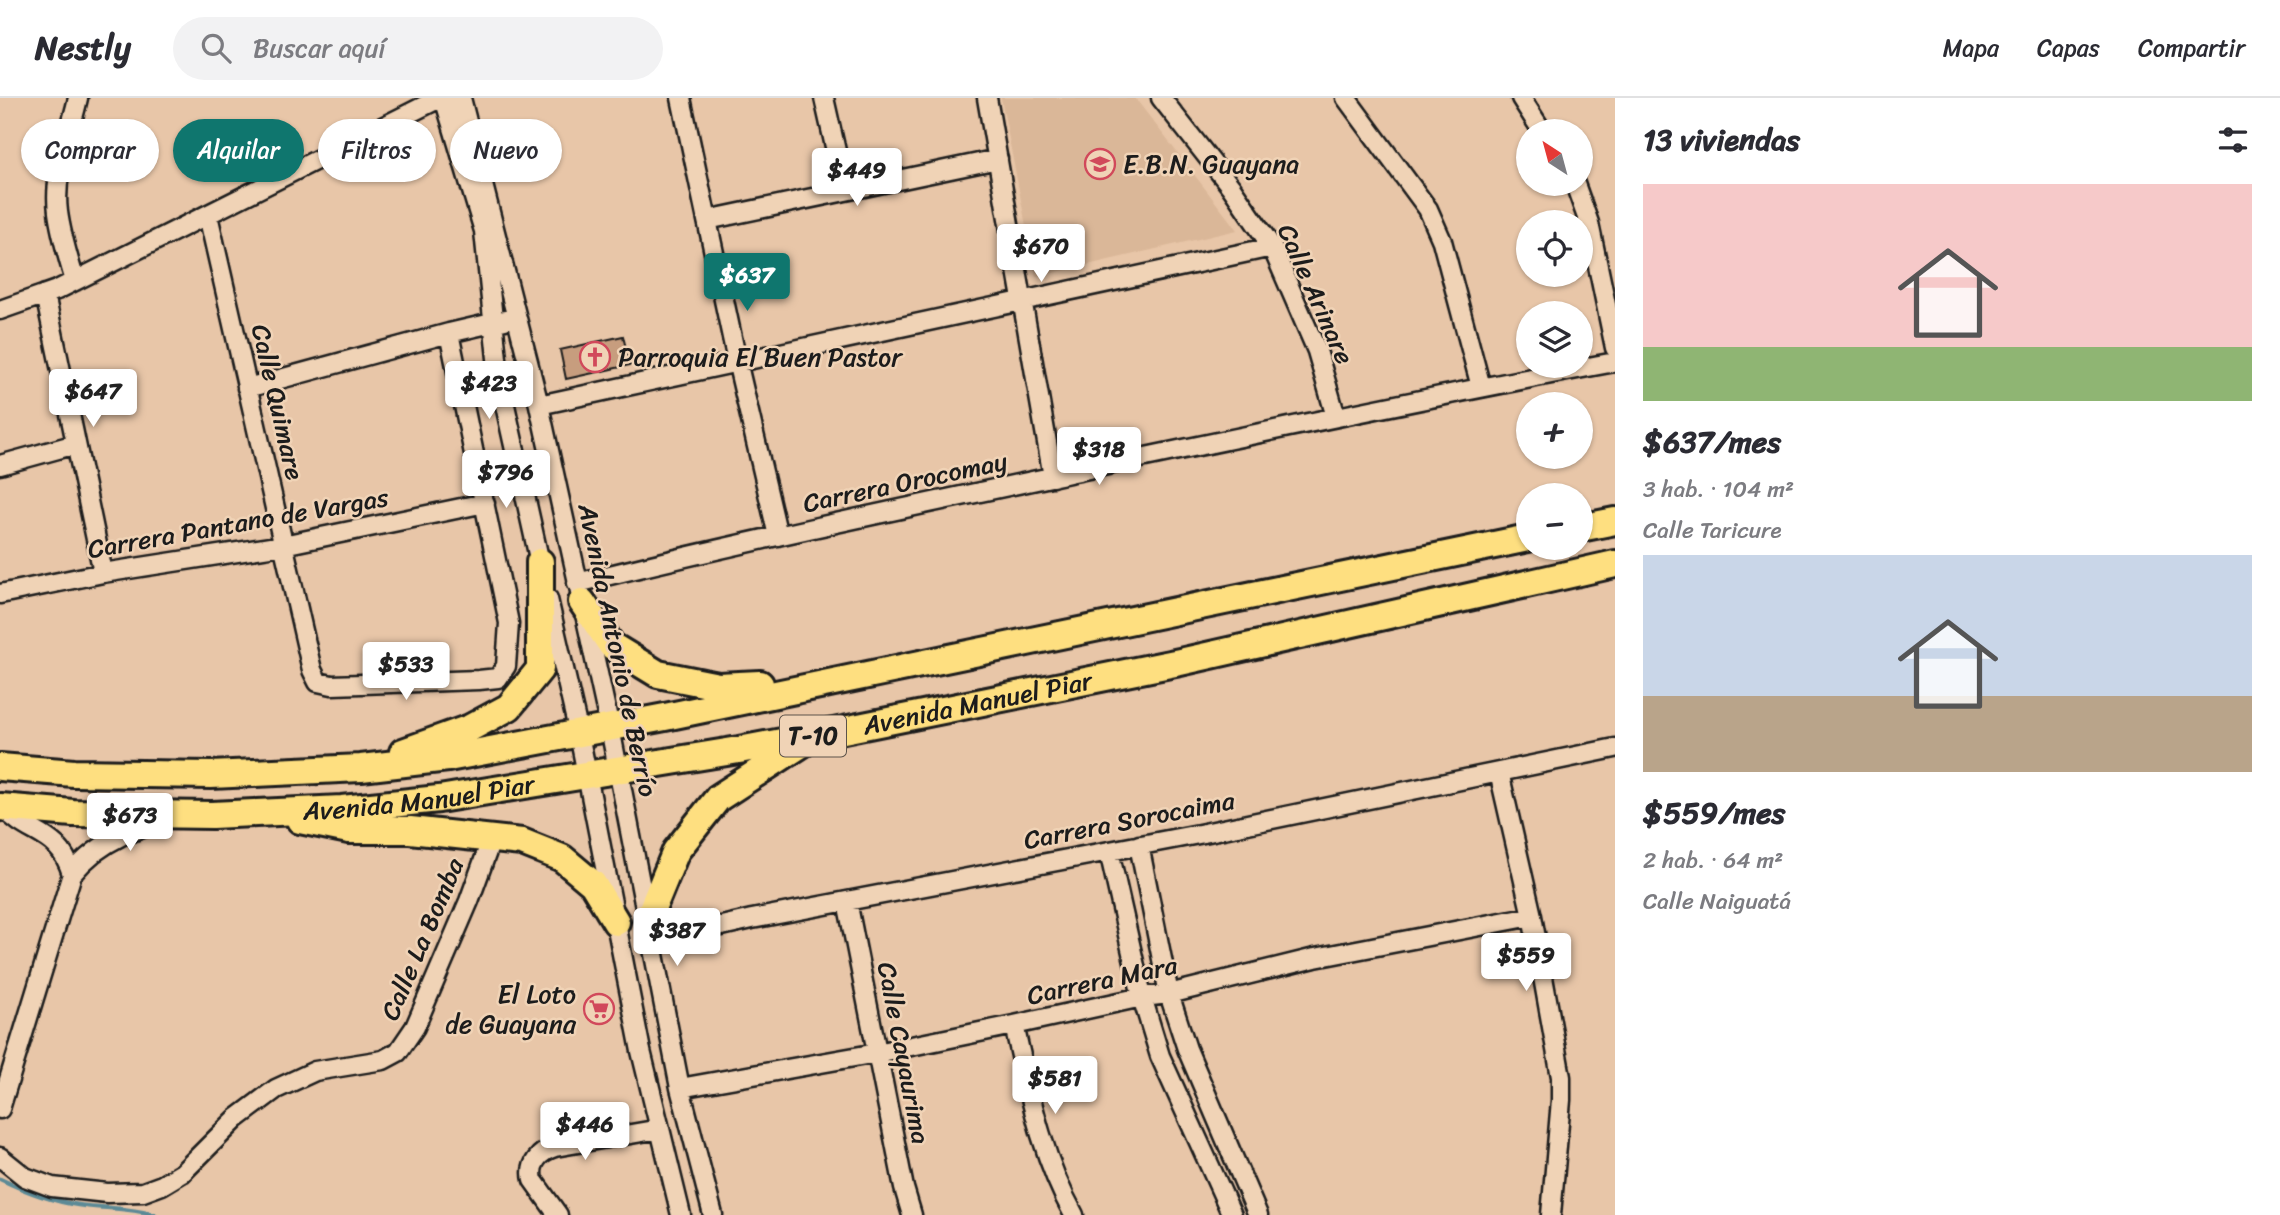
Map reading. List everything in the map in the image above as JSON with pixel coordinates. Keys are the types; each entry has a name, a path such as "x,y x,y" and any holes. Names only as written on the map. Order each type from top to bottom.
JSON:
{"highway":[{"path":"1593,526 1615,522"},
{"name":"Avenida Manuel Piar","path":"0,767 75,773 212,775 361,768 448,758 610,728 1516,540"},
{"path":"361,768 470,728 509,707 540,668 540,562"},
{"name":"Avenida Manuel Piar","path":"2,807 73,813 212,815 342,809 439,799 818,735 1180,662 1615,564"},
{"path":"580,593 612,646 657,674 718,686 835,681"},
{"path":"650,931 676,851 718,798 818,735"},
{"path":"283,812 302,821 349,830 410,830 522,842 562,858 593,884 616,922"}],"street":[{"path":"75,281 57,209 63,156 78,98"},
{"path":"0,310 75,281 442,98 484,231 499,378 579,734 641,1051 681,1215"},
{"name":"Avenida Antonio de Berrío","path":"461,98 539,405 610,728 680,1088 713,1215"},
{"path":"681,98 737,361 778,536"},
{"path":"824,98 845,191"},
{"path":"987,98 1053,477"},
{"path":"1346,98 1428,209 1442,241 1481,387"},
{"path":"1521,98 1534,119"},
{"name":"Calle Arinare","path":"1168,101 1272,247 1317,351 1336,417"},
{"path":"707,220 998,159"},
{"path":"1579,196 1589,223 1615,348"},
{"name":"Calle Quimare","path":"208,215 312,670 318,682 332,685 498,678 506,666 509,623 485,503"},
{"path":"539,405 1272,247"},
{"path":"45,294 103,573"},
{"path":"247,388 449,333 516,318"},
{"path":"449,333 485,503"},
{"name":"Carrera Orocomay","path":"580,593 778,536 1336,417 1615,362"},
{"path":"0,465 76,444"},
{"name":"Carrera Pantano de Vargas","path":"0,594 103,573 283,545 485,503"},
{"name":"Carrera Sorocaima","path":"650,931 847,901 1109,851 1615,748"},
{"path":"1499,772 1532,916 1561,1077 1551,1215"},
{"path":"2,807 14,820 46,836 60,849 72,874"},
{"path":"0,1109 72,874 81,863 102,847 121,836 151,826 166,814"},
{"name":"Calle La Bomba","path":"0,1157 25,1177 52,1187 107,1193 142,1192 162,1185 182,1173 236,1119 276,1089 315,1071 383,1060 403,1047 415,1027 469,901 492,838"},
{"path":"1139,845 1169,993 1186,1049 1258,1215"},
{"path":"1109,851 1142,997 1160,1056 1232,1215"},
{"name":"Calle Cayaurima","path":"847,901 904,1188 912,1215"},
{"name":"Carrera Mara","path":"680,1088 877,1053 1169,993 1315,958 1532,916"},
{"path":"1014,1025 1036,1122 1074,1215"},
{"path":"558,1215 531,1174 541,1153 555,1147 660,1129"}],"shaded area":[{"name":"E.B.N. Guayana","path":"1001,98 1135,98 1237,230 1036,277"}],"building":[{"name":"Parroquia El Buen Pastor","path":"623,336 630,365 566,379 560,350"}],"waterway":[{"path":"0,1179 58,1201 155,1215"}],"place":[{"name":"E.B.N. Guayana","path":"1100,164"},
{"name":"Parroquia El Buen Pastor","path":"595,357"},
{"name":"El Loto de Guayana","path":"599,1009"}]}
